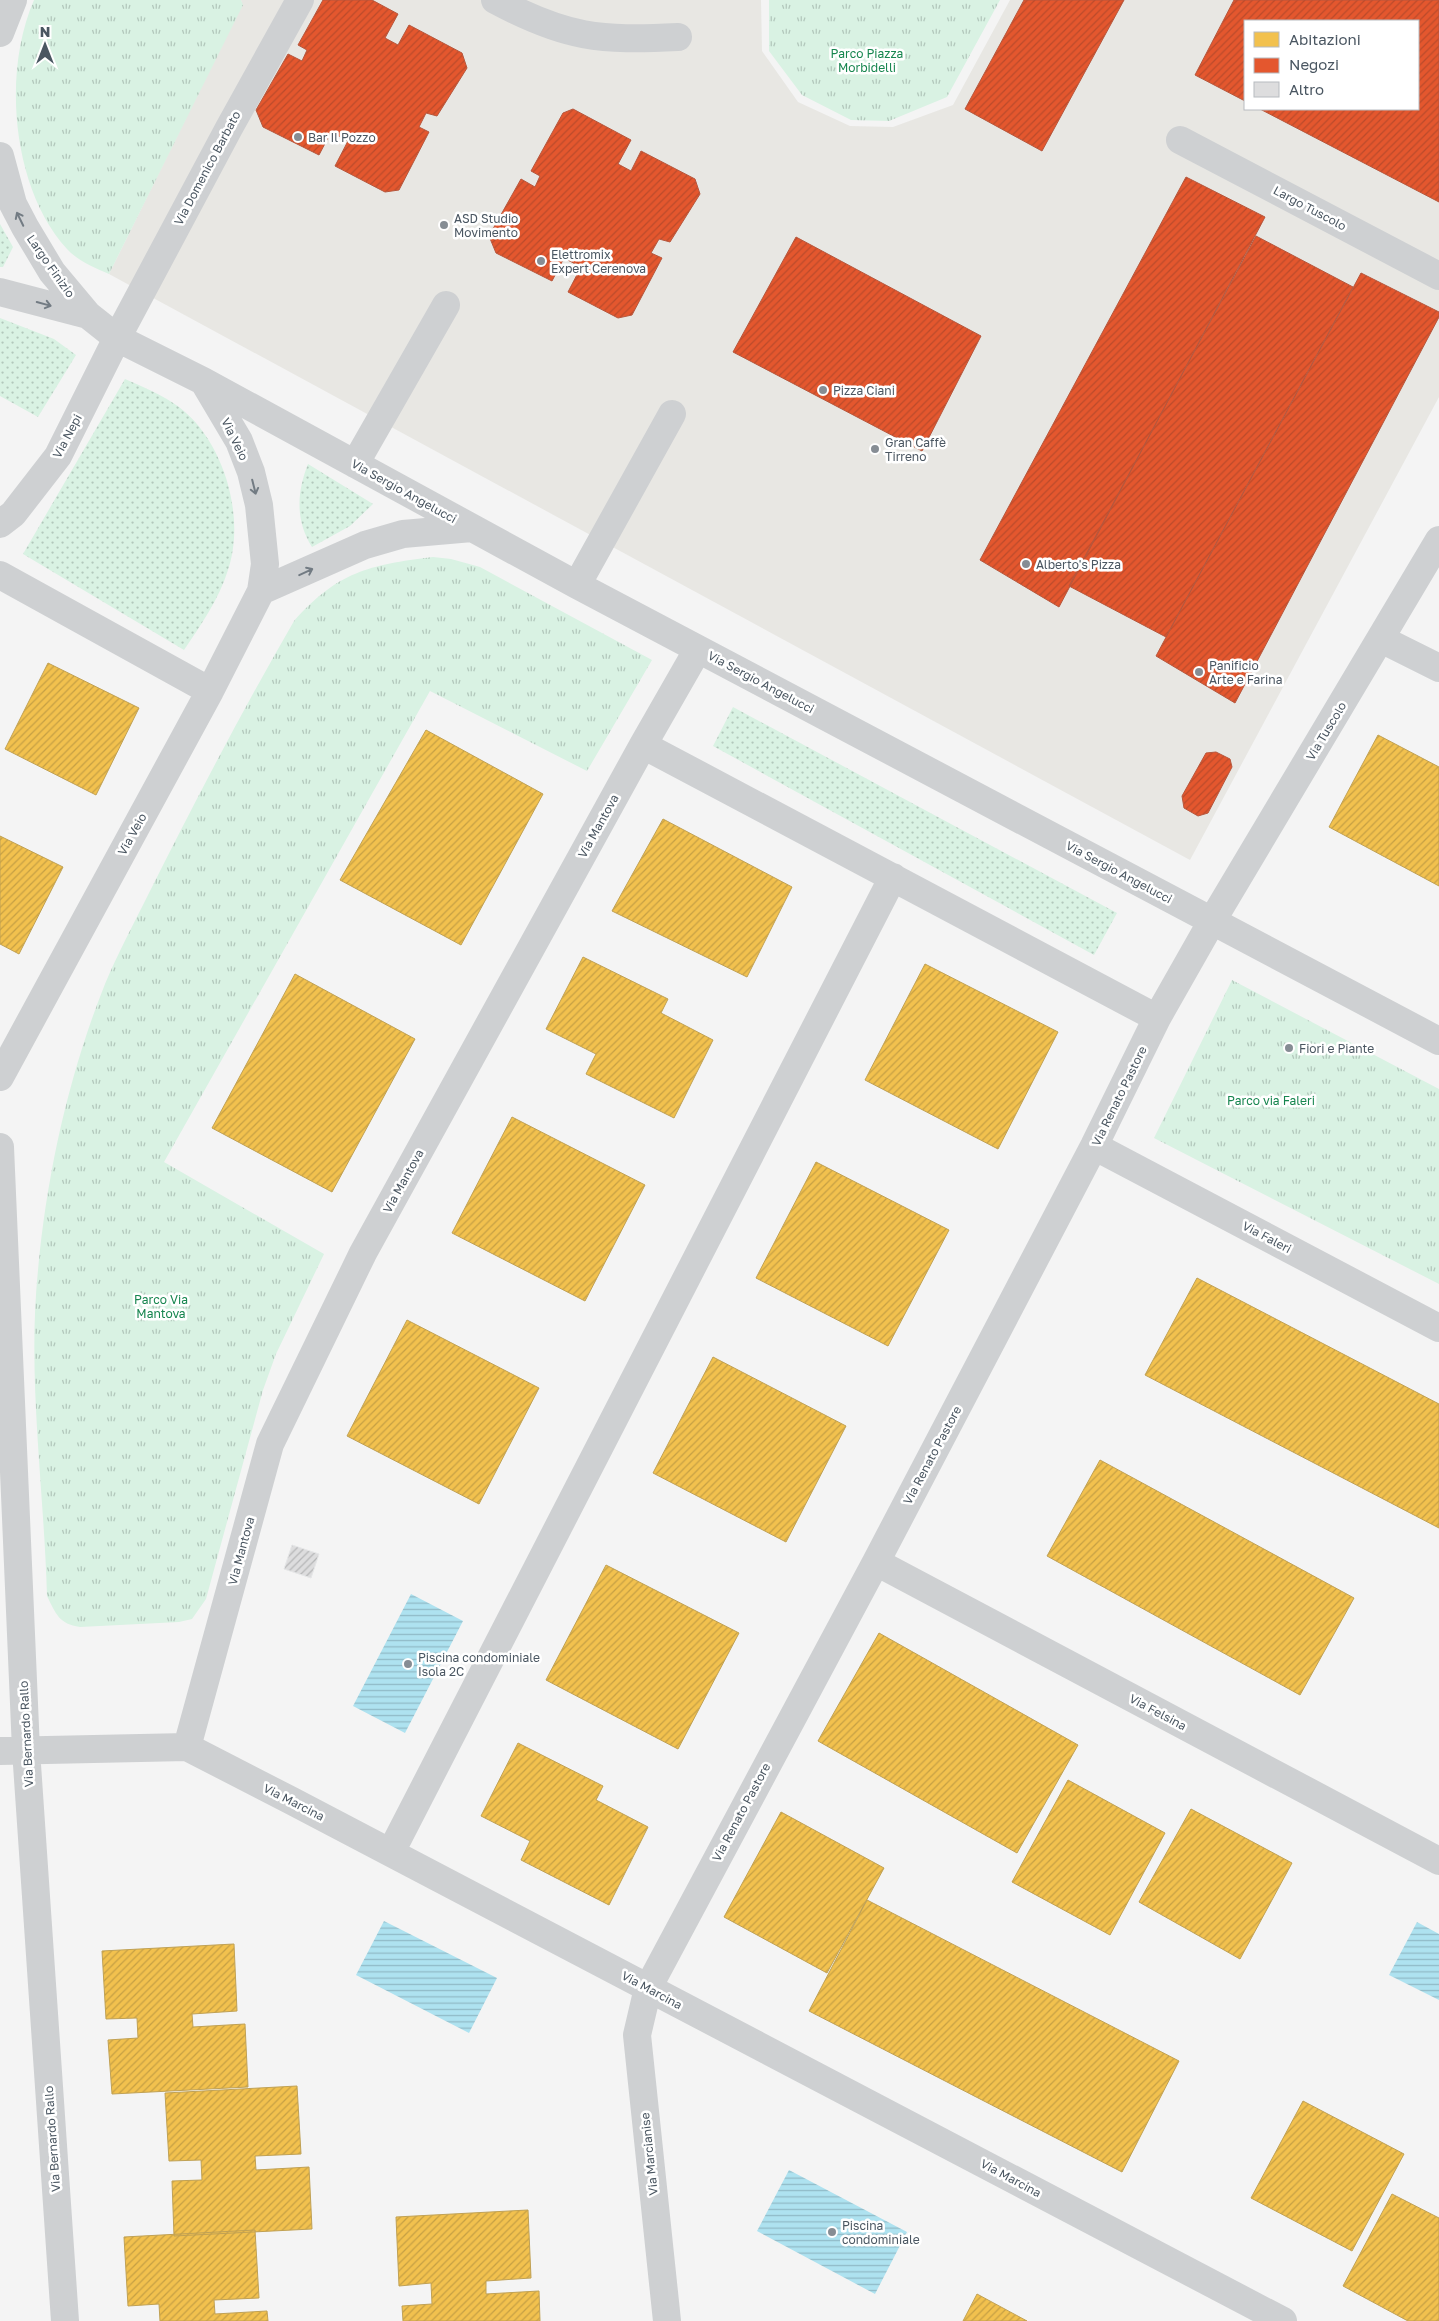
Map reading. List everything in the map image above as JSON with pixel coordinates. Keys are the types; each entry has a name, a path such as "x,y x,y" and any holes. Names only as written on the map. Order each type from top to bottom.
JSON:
{"street":[{"path":"0,33 13,0"},
{"name":"Via Domenico Barbato","path":"117,338 228,128 300,0"},
{"path":"495,0 526,17 580,35 626,40 678,37"},
{"name":"Largo Tuscolo","path":"1180,140 1439,276"},
{"name":"Largo Finizio","path":"0,156 7,188 24,227 52,272 88,316"},
{"name":"Largo Finizio","path":"0,292 88,316"},
{"path":"355,464 446,305"},
{"name":"Via Sergio Angelucci","path":"88,316 117,338 203,381 577,585 1439,1041"},
{"name":"Via Nepi","path":"0,524 13,514 58,456 117,338"},
{"name":"Via Veio","path":"0,1076 210,691 261,591 265,564 259,505 251,472 239,441 203,381"},
{"path":"577,585 672,414"},
{"path":"261,591 375,542 402,534 472,528"},
{"name":"Via Tuscolo","path":"1212,921 1439,540"},
{"path":"0,575 210,691"},
{"path":"1381,638 1439,668"},
{"name":"Via Mantova","path":"187,1747 270,1444 363,1253 642,745 698,649"},
{"path":"642,745 1157,1018"},
{"path":"391,1852 893,877"},
{"name":"Via Renato Pastore","path":"648,1988 876,1562 1094,1146 1157,1018 1212,921"},
{"name":"Via Faleri","path":"1094,1146 1439,1328"},
{"name":"Via Bernardo Rallo","path":"0,1147 13,1750 64,2321"},
{"name":"Via Felsina","path":"876,1562 1439,1861"},
{"name":"Via Marcina","path":"13,1750 187,1747 391,1852 1283,2321"},
{"name":"Via Marcianise","path":"648,1988 637,2035 667,2321"}],"shaded area":[{"path":"241,0 761,0 762,51 798,102 850,126 893,127 953,105 1010,0 1439,0 1439,397 1190,860 109,274 242,5"}],"green space":[{"path":"34,0 241,0 243,5 109,274 81,261 67,249 48,224 34,195 24,163 18,129 16,95 18,61 24,29"},
{"name":"Parco Piazza Morbidelli","path":"769,0 1000,0 947,97 889,121 851,120 802,95 769,51"},
{"path":"0,224 13,247 3,267 0,267"},
{"path":"0,318 54,339 76,355 38,417 0,396"},
{"path":"125,379 166,399 179,407 195,422 208,439 227,481 234,527 233,549 228,570 215,601 184,650 23,554"},
{"path":"308,464 373,504 350,526 312,547 306,537 300,516 300,495"},
{"name":"Parco Via Mantova","path":"433,557 451,559 480,567 652,660 587,771 430,691 164,1162 324,1254 276,1354 263,1390 206,1599 192,1619 179,1622 73,1626 59,1617 47,1596 35,1392 35,1311 47,1197 61,1124 92,1018 115,961 165,861 237,723 294,621 325,591 340,581 390,563"},
{"path":"733,707 1117,913 1094,955 713,746"},
{"name":"Parco via Faleri","path":"1232,980 1439,1089 1439,1284 1154,1138"}],"water":[{"name":"Piscina condominiale Isola 2C","path":"411,1594 463,1621 405,1733 353,1706"},
{"path":"384,1921 497,1978 469,2033 356,1975"},
{"path":"1417,1922 1439,1934 1439,2000 1389,1975"},
{"name":"Piscina condominiale","path":"789,2170 907,2232 875,2294 757,2231"}],"building: Abitazioni":[{"path":"48,663 139,708 96,795 5,749"},
{"path":"426,730 543,794 461,945 340,880"},
{"path":"1378,735 1439,767 1439,886 1329,827"},
{"path":"663,819 792,887 747,977 612,911"},
{"path":"0,836 63,867 19,954 0,944"},
{"path":"583,957 668,999 661,1013 713,1040 674,1118 586,1074 596,1054 546,1029"},
{"path":"925,964 1058,1032 998,1149 865,1080"},
{"path":"295,974 415,1039 332,1192 212,1128"},
{"path":"512,1117 645,1185 585,1301 452,1233"},
{"path":"816,1162 949,1230 888,1346 756,1278"},
{"path":"1197,1278 1439,1404 1439,1528 1145,1375"},
{"path":"407,1320 539,1388 479,1504 347,1436"},
{"path":"713,1357 846,1426 786,1542 653,1473"},
{"path":"1100,1460 1354,1598 1300,1695 1047,1556"},
{"path":"606,1565 739,1633 678,1749 546,1680"},
{"path":"879,1633 1078,1745 1017,1853 818,1741"},
{"path":"518,1743 603,1786 596,1800 648,1827 609,1905 521,1860 530,1841 481,1816"},
{"path":"1068,1780 1165,1833 1110,1935 1012,1882"},
{"path":"1191,1809 1292,1863 1240,1959 1139,1902"},
{"path":"781,1812 884,1868 827,1973 724,1917"},
{"path":"867,1900 1179,2061 1122,2172 809,2011"},
{"path":"234,1944 237,2011 192,2014 193,2027 245,2024 248,2087 112,2094 108,2040 138,2038 137,2018 106,2019 102,1951"},
{"path":"297,2086 301,2154 255,2156 256,2170 309,2167 312,2229 174,2236 172,2181 202,2180 201,2160 169,2161 165,2093"},
{"path":"1303,2101 1404,2154 1352,2251 1251,2198"},
{"path":"1392,2194 1439,2218 1439,2321 1408,2321 1343,2286"},
{"path":"528,2210 531,2278 486,2281 486,2294 539,2291 540,2321 403,2321 402,2306 432,2304 431,2283 399,2286 396,2217"},
{"path":"255,2230 259,2298 214,2300 215,2314 267,2311 268,2321 160,2321 159,2304 128,2306 124,2237"},
{"path":"977,2294 1027,2321 963,2321"}],"building: Negozi":[{"path":"323,0 372,0 398,14 385,38 398,45 409,25 462,53 467,68 437,116 426,113 419,127 429,132 399,190 385,192 335,166 348,141 331,132 319,155 263,127 256,110 288,54 302,61 307,50 298,45"},
{"path":"1024,0 1124,0 1042,151 965,109"},
{"path":"1234,0 1439,0 1439,202 1262,110 1419,110 1419,20 1244,20 1244,100 1195,75"},
{"path":"573,109 631,140 618,164 631,171 641,151 695,179 700,194 670,242 659,239 651,253 662,258 632,315 618,318 568,292 581,267 564,258 552,281 496,253 489,236 521,179 535,187 540,176 531,171 563,113"},
{"path":"1186,177 1265,217 1059,607 980,560"},
{"path":"1256,236 1353,287 1166,637 1069,586"},
{"path":"796,237 981,336 922,451 733,352"},
{"path":"1361,273 1439,312 1439,317 1235,703 1156,656"},
{"path":"1216,752 1230,759 1232,767 1208,813 1198,816 1184,808 1182,796 1206,753"}],"building: Altro":[{"path":"292,1545 319,1554 311,1578 284,1569"}],"place":[{"name":"Bar Il Pozzo","path":"298,137"},
{"name":"ASD Studio Movimento","path":"444,225"},
{"name":"Elettromix Expert Cerenova","path":"541,261"},
{"name":"Pizza Ciani","path":"823,390"},
{"name":"Gran Caffè Tirreno","path":"875,449"},
{"name":"Alberto's Pizza","path":"1026,564"},
{"name":"Panificio Arte e Farina","path":"1199,672"},
{"name":"Fiori e Piante","path":"1289,1048"},
{"name":"Piscina condominiale Isola 2C","path":"408,1664"},
{"name":"Piscina condominiale","path":"832,2232"}]}
